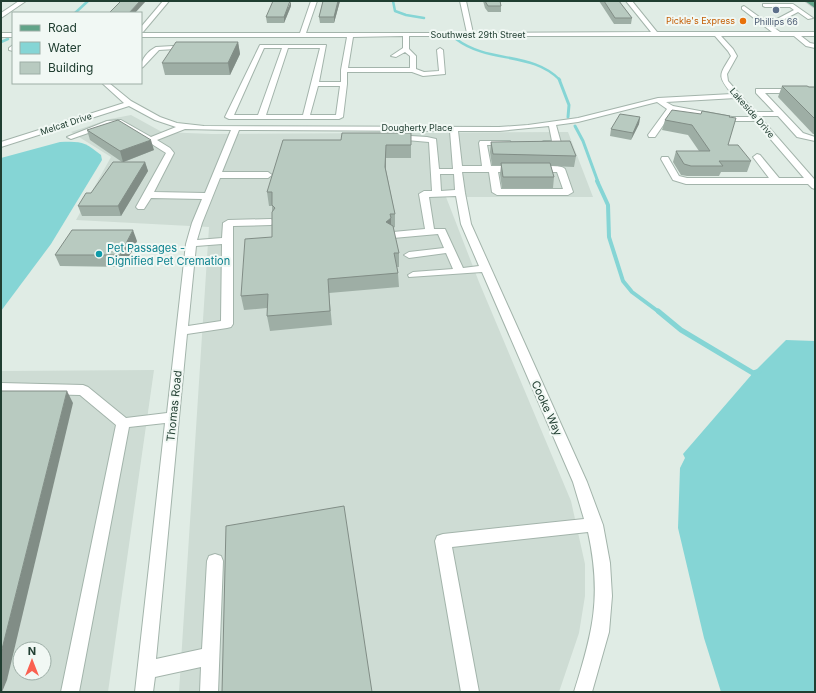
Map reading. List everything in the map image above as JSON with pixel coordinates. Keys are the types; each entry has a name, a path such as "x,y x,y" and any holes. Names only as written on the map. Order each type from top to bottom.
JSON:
{"main road":[{"path":"808,1 815,5"}],"street":[{"path":"1,16 23,1"},
{"path":"142,30 166,1"},
{"path":"302,35 314,1"},
{"path":"463,1 470,35"},
{"path":"629,1 656,35"},
{"path":"765,5 791,5 812,18"},
{"path":"744,8 778,34"},
{"path":"779,20 798,10"},
{"path":"803,22 812,18"},
{"path":"797,26 807,34"},
{"path":"753,28 760,35"},
{"path":"795,34 808,45 815,46"},
{"name":"Southwest 29th Street","path":"142,35 815,34"},
{"path":"1,35 12,35"},
{"path":"237,44 242,35"},
{"path":"306,117 324,46 262,46 229,117 306,117 339,117 344,84 344,70 350,35"},
{"path":"406,35 406,49 413,56 413,70"},
{"name":"Lakeside Drive","path":"717,35 731,50 734,56 724,74 725,81 813,183"},
{"path":"261,117 286,46"},
{"path":"142,65 154,50 158,48 195,47"},
{"path":"394,70 394,58 406,49"},
{"path":"344,70 413,70 422,74 443,73 440,50"},
{"name":"Dougherty Place","path":"106,84 131,103 165,121 184,126 329,132 377,128 499,128 552,124 614,112 658,100 737,96"},
{"path":"315,84 344,84"},
{"path":"804,91 759,91 800,135 815,139"},
{"path":"658,100 671,108 732,119 780,114"},
{"name":"Melcat Drive","path":"1,145 131,103"},
{"path":"652,135 671,108"},
{"path":"81,119 94,129"},
{"path":"71,137 110,123 121,122 170,153 141,207"},
{"path":"535,143 558,143 552,124"},
{"path":"150,140 184,126"},
{"name":"Thomas Road","path":"144,692 191,244 194,229 236,128"},
{"path":"377,128 377,136 380,137 420,138 433,141 437,194"},
{"name":"Cooke Way","path":"454,128 460,193 466,224 580,482 595,525 604,566 603,613 592,662 583,692"},
{"path":"436,171 490,169 560,170 568,192 497,192 490,169 483,143 513,143"},
{"path":"757,157 776,181"},
{"path":"665,159 676,178 686,181 776,181 813,183"},
{"path":"216,175 268,175"},
{"path":"430,232 424,194 460,193"},
{"path":"148,195 208,196"},
{"path":"182,331 227,324 228,224 271,222"},
{"path":"394,235 442,231 459,271"},
{"path":"191,244 227,240"},
{"path":"409,255 450,250"},
{"path":"413,275 486,268"},
{"path":"1,388 83,390 123,423 173,417"},
{"path":"70,692 123,423"},
{"path":"470,692 443,541 595,525"},
{"path":"210,692 215,561"},
{"path":"147,670 211,656"}],"shaded area":[{"path":"131,115 162,132 212,134 568,132 593,197 446,197 479,282 571,501 585,564 585,596 579,633 559,692 179,692 209,227 76,220 111,157 71,132 110,119"},
{"path":"154,370 108,692 1,692 1,371"}],"water":[{"path":"60,142 78,142 87,145 101,155 102,160 51,244 1,311 1,158"},
{"path":"786,340 815,341 815,692 721,692 704,638 678,528 680,468 685,458 683,454 753,373"}],"building":[{"path":"121,1 140,1 130,12 110,12"},
{"path":"273,1 290,1 284,17 266,17"},
{"path":"323,1 338,1 334,17 319,17"},
{"path":"485,1 500,1 501,6 488,6"},
{"path":"604,1 619,1 632,18 615,18"},
{"path":"176,42 238,42 228,63 162,63"},
{"path":"782,86 815,87 815,119"},
{"path":"672,110 701,114 702,111 736,118 728,145 738,145 751,161 719,161 723,166 691,166 684,164 676,151 710,151 692,125 665,120"},
{"path":"620,114 640,117 633,133 611,129"},
{"path":"118,120 151,140 120,151 87,130"},
{"path":"342,133 411,133 411,145 386,145 385,167 395,214 390,214 391,218 386,222 393,226 399,253 394,253 398,273 328,279 330,311 267,316 268,294 241,296 245,239 272,237 272,212 275,208 272,205 272,192 267,192 283,140 341,140"},
{"path":"570,141 576,156 493,154 491,142"},
{"path":"113,162 145,162 118,206 78,206 86,193 91,193"},
{"path":"501,163 550,163 554,177 503,177"},
{"path":"72,230 133,230 120,255 55,255"},
{"path":"1,391 67,391 1,653"},
{"path":"344,506 372,692 222,692 226,526"}],"waterway":[{"path":"76,12 88,1"},
{"path":"393,1 395,11 406,15 424,18"},
{"path":"1,42 8,39"},
{"path":"456,39 469,47 482,52 537,65 549,71 559,79"},
{"path":"559,79 569,105 568,117"},
{"path":"575,126 583,141 598,182"},
{"path":"597,181 608,205 609,237 623,281 632,292 659,312"},
{"path":"658,311 681,330 753,373 759,371"}],"place":[{"name":"Phillips 66","path":"776,10"},
{"name":"Pickle's Express","path":"743,21"},
{"name":"Pet Passages - Dignified Pet Cremation","path":"99,254"}]}
